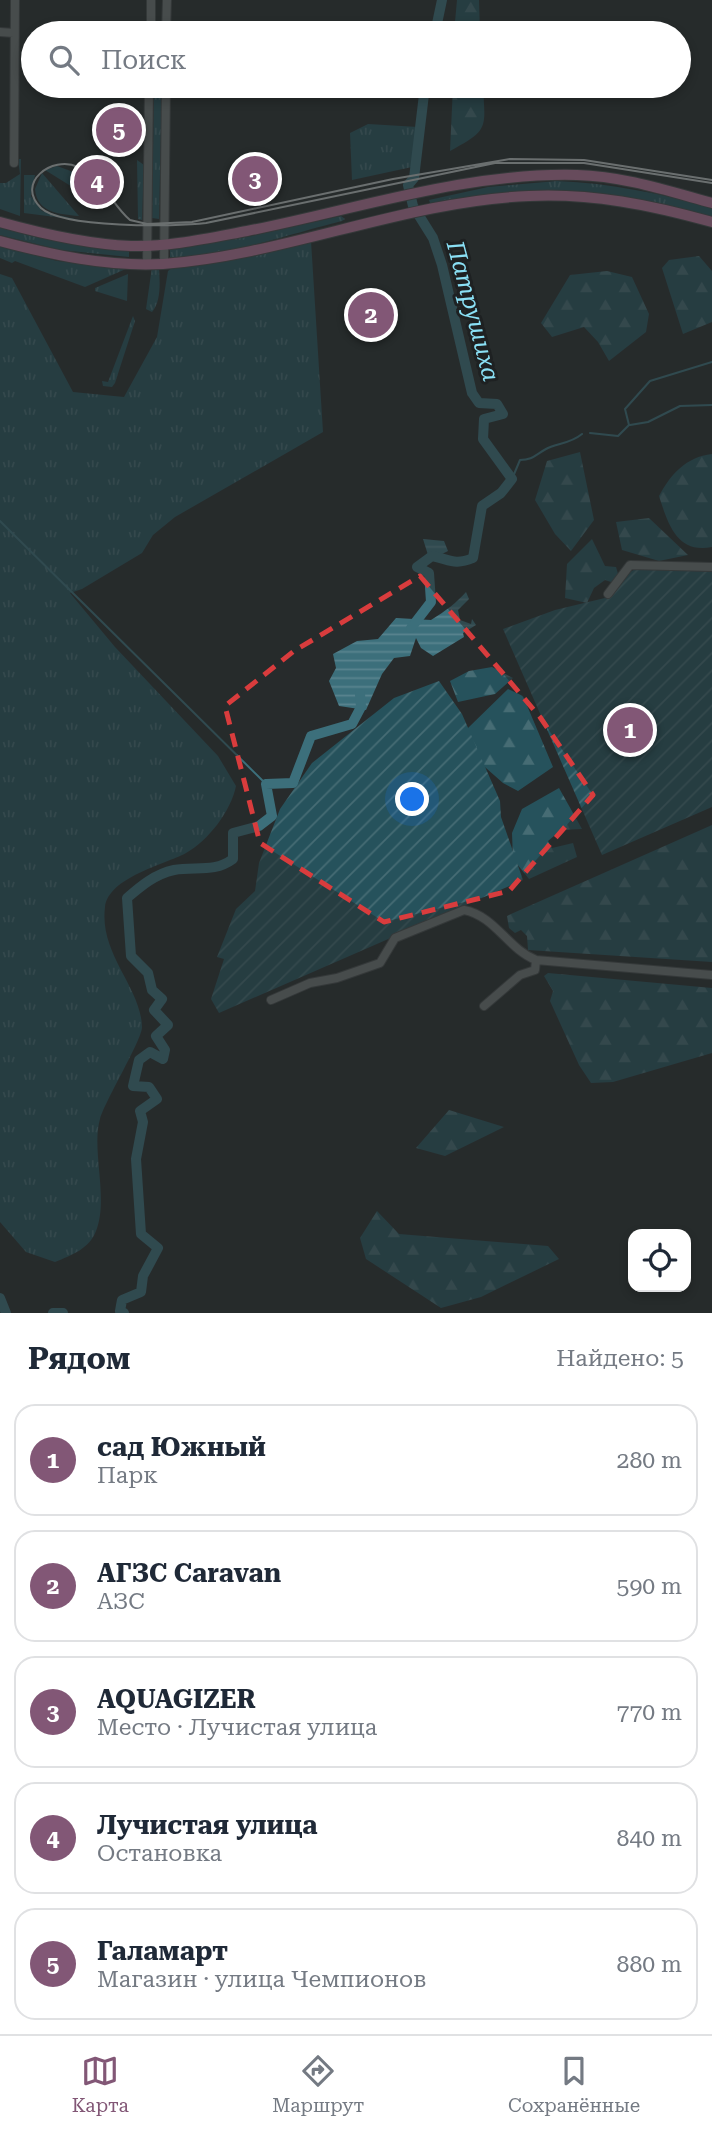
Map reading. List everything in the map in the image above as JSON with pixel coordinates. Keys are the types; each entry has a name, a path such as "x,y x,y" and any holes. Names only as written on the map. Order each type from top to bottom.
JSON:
{"main road":[{"path":"0,222 67,239 164,244 283,224 398,198 509,178 579,175 632,182 712,203"},
{"path":"0,241 100,262 164,264 516,196 585,196 638,203 712,222"}],"street":[{"path":"14,163 15,0"},
{"path":"151,0 151,21"},
{"path":"166,21 167,0"},
{"path":"0,32 14,33"},
{"path":"147,264 149,98"},
{"path":"164,264 166,98"},
{"path":"608,594 630,565 712,566"},
{"path":"271,1000 310,983 337,978 380,963 395,938 464,910 485,918 522,954 536,960 712,975"},
{"path":"484,1006 520,975 535,970 536,960"}],"highlighted area":[{"path":"420,576 540,717 593,795 509,891 384,922 260,843 225,706 294,651"}],"green space":[{"path":"457,0 479,0 480,21 455,21"},
{"path":"154,98 162,98 159,219 152,218"},
{"path":"452,98 483,98 484,119 479,132 450,151"},
{"path":"368,124 418,127 412,167 352,180 350,133"},
{"path":"18,159 21,159 20,216 0,209 0,183 6,183 20,174"},
{"path":"137,160 144,165 142,220 138,219"},
{"path":"57,166 76,173 77,186 74,188 45,170"},
{"path":"42,173 79,216 50,211 40,203 35,189"},
{"path":"24,175 35,175 31,196 42,211 79,220 24,213"},
{"path":"557,181 616,187 693,202 712,207 712,218 533,191 430,203 429,200 488,187"},
{"path":"341,216 345,219 342,221 253,245 202,256 170,257 170,250 173,248 252,236"},
{"path":"0,227 55,241 129,249 129,257 61,250 0,235"},
{"path":"311,241 323,432 175,517 153,535 142,553 82,589 70,593 115,647 218,756 236,786 224,815 202,841 186,853 127,880 116,888 105,907 108,940 135,998 142,1027 100,1119 97,1145 101,1204 96,1231 84,1247 55,1262 26,1252 0,1222 0,274 12,278 73,392 124,397 157,337 168,271 172,268"},
{"path":"0,246 57,261 128,268 85,287 0,258"},
{"path":"699,256 712,271 712,322 683,334 662,268 669,260"},
{"path":"152,267 159,269 160,286 157,303 152,312 146,309"},
{"path":"607,271 632,277 649,314 646,332 609,361 598,342 584,327 552,337 541,323 570,275"},
{"path":"128,274 127,301 95,291 95,288"},
{"path":"133,316 135,321 115,383 112,387 103,386 102,381 108,382"},
{"path":"580,452 594,520 571,551 555,534 535,500 547,461"},
{"path":"712,454 712,547 700,548 690,546 676,535 659,496 680,468 694,459"},
{"path":"649,518 688,555 659,561 622,550 616,522"},
{"path":"592,539 605,566 616,567 619,577 614,583 605,580 594,588 587,603 565,598 567,564"},
{"path":"637,568 712,569 712,807 602,855 503,629 555,610 609,597 630,572"},
{"path":"492,667 513,678 495,694 458,702 450,681 469,671"},
{"path":"439,681 462,714 500,801 501,817 523,880 219,1013 211,999 224,959 217,957 236,909 255,891 259,863 280,809 312,763 394,698"},
{"path":"508,689 523,696 553,767 518,791 503,783 469,753 468,728"},
{"path":"559,788 582,829 561,830 548,841 552,848 573,843 577,857 529,879 513,859 512,833 522,809"},
{"path":"712,825 712,962 528,950 527,936 521,930 515,933 509,928 507,916"},
{"path":"548,973 712,988 712,1053 613,1082 591,1083 579,1065 550,1001 553,991 544,976"},
{"path":"449,1110 504,1127 445,1156 416,1148"},
{"path":"377,1211 399,1234 548,1246 559,1259 481,1297 441,1308 366,1259 360,1238"}],"shaded area":[{"path":"423,539 444,541 448,551 436,557 438,561 427,558"},
{"path":"466,592 469,599 458,610 460,620 471,624 472,619 476,625 463,633 464,637 433,656 421,648 416,638 410,656 394,658 382,674 366,710 339,706 329,681 336,668 333,654 357,641 378,639 396,618 431,620"}],"waterway":[{"name":"Патрушиха","path":"438,21 442,0"},
{"name":"Патрушиха","path":"411,628 431,602 429,573 417,567 432,556 456,562 473,558 482,506 501,493 512,479 483,439 484,419 503,414 497,404 479,403 472,393 442,265 433,238 413,206 408,185 414,178 424,98"},
{"path":"590,433 618,436 629,425 625,409 650,381 712,362"},
{"path":"630,425 648,422 680,406 712,405"},
{"path":"512,479 520,460 531,458 582,434"},
{"path":"0,521 266,784"},
{"name":"Патрушиха","path":"124,1313 120,1311 122,1300 141,1292 143,1276 158,1248 141,1234 136,1159 143,1122 140,1111 157,1099 149,1087 133,1086 139,1060 150,1052 163,1059 165,1050 156,1036 168,1025 154,1010 162,999 152,990 148,973 131,956 127,898 161,874 182,869 212,868 233,859 233,833 259,826 272,816 266,784 293,783 311,736 352,724 361,707 360,694"},
{"path":"0,1298 6,1313"},
{"path":"53,1313 63,1313"}],"tram line":[{"path":"712,180 584,160 510,159 393,179 192,222 147,224 130,220 101,185 78,167 68,164 48,168 34,181 32,189 34,199 41,208 53,215 94,223 170,225 206,223 495,163 584,163 712,183"}],"place":[{"name":"Галамарт","path":"119,130"},
{"name":"AQUAGIZER","path":"255,179"},
{"name":"Лучистая улица","path":"97,182"},
{"name":"АГЗС Caravan","path":"371,315"},
{"name":"сад Южный","path":"630,730"}]}
